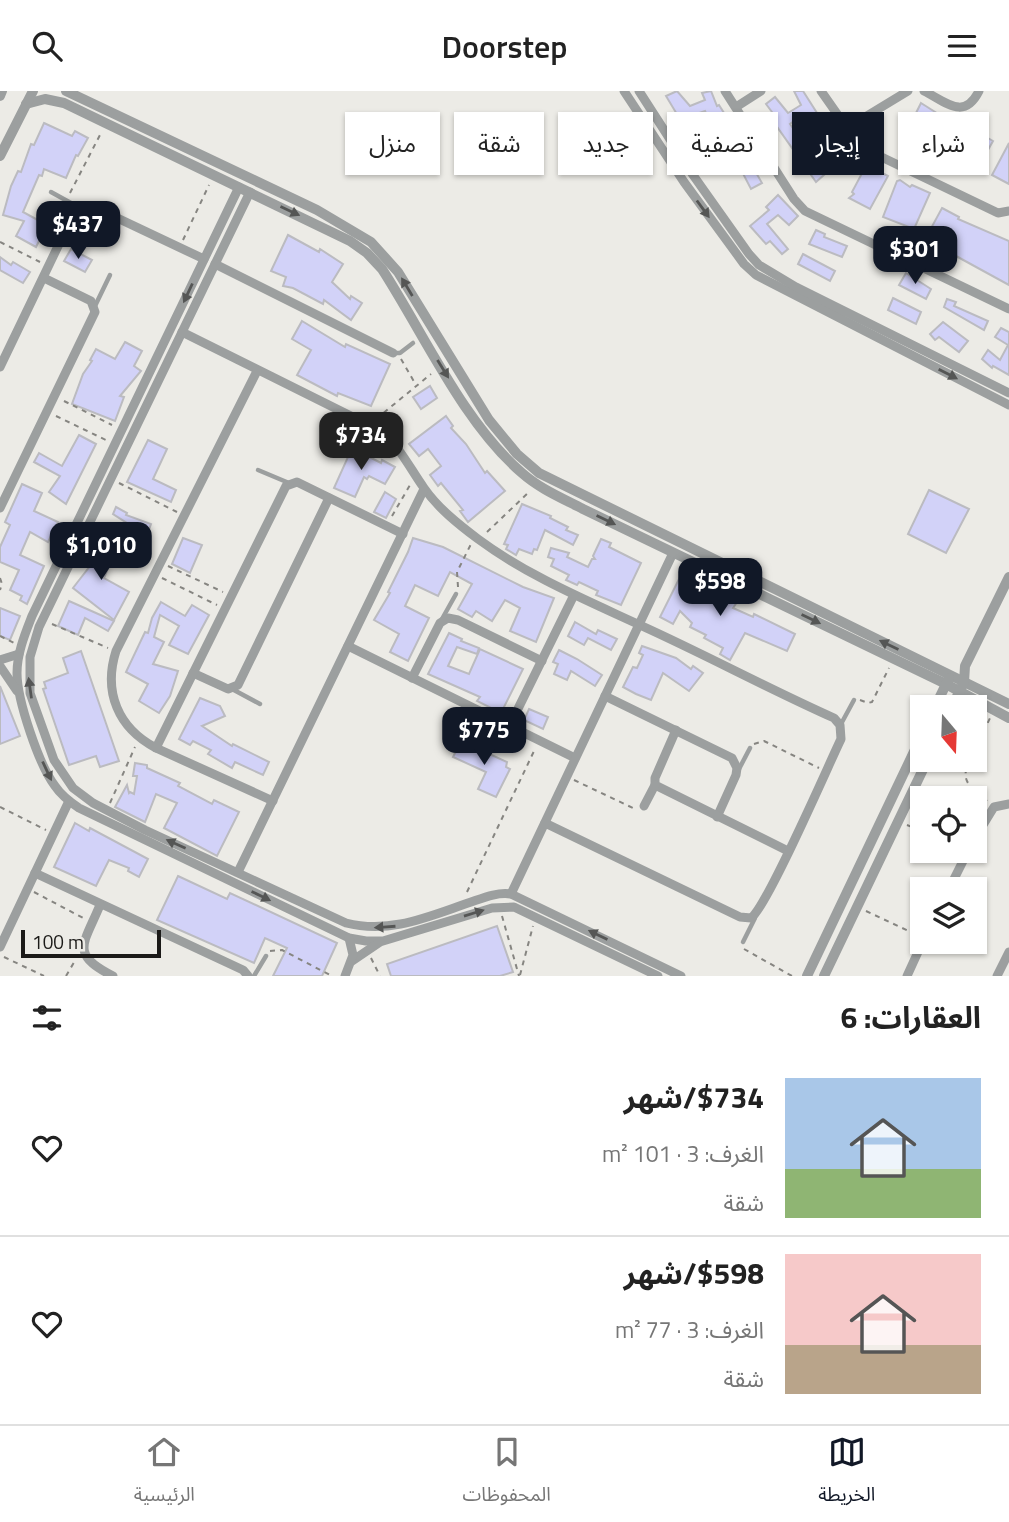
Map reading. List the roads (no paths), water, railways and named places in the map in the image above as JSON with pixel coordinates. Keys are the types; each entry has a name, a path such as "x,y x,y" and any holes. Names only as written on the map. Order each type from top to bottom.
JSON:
{"street":[{"path":"0,96 2,91"},
{"path":"0,156 33,91"},
{"path":"624,91 684,182 744,264 756,275 1009,405"},
{"path":"639,91 667,135"},
{"path":"725,91 794,199 805,211 1009,309"},
{"path":"736,107 761,91"},
{"path":"821,91 836,112"},
{"path":"873,112 908,91"},
{"path":"924,91 958,108 967,108 979,91"},
{"path":"26,104 62,94 317,210 363,236 386,256 480,408 517,454 551,481 673,553 893,659 948,679"},
{"path":"62,94 106,124 311,221 349,241 375,261 485,433 517,468 537,485 585,503 948,679 1009,717"},
{"path":"884,160 998,213 1009,211"},
{"path":"684,182 693,175 749,254 760,265 796,287 1009,393"},
{"path":"239,187 204,259 110,479 43,620 29,669 30,693 62,775 79,794 143,834 349,938 383,941"},
{"path":"19,697 17,675 20,650 32,616 122,431 164,355 181,332 250,192"},
{"path":"0,367 74,213 80,208 94,207 204,259"},
{"path":"311,221 317,210"},
{"path":"215,264 396,353"},
{"path":"0,508 94,314 95,307 88,299 44,278"},
{"path":"181,332 370,424 395,443 415,475 441,508 477,538 515,564 575,596 834,718 840,725 841,739 826,771 758,912 748,919 545,823"},
{"path":"257,371 116,651 110,674 113,698 123,720 139,738 273,801"},
{"path":"156,748 281,492 289,484 297,482 403,534"},
{"path":"238,872 425,489"},
{"path":"193,673 232,689 240,682 329,498"},
{"path":"511,894 673,553"},
{"path":"958,695 965,666 1009,577"},
{"path":"510,725 575,596"},
{"path":"412,678 440,623 448,618 458,620 542,661"},
{"path":"348,646 575,758"},
{"path":"0,660 20,650"},
{"path":"0,666 19,697 50,778 69,801 238,872 333,918 359,926 386,928 499,907 514,907 658,976"},
{"path":"941,695 948,679 965,666"},
{"path":"962,687 1009,704"},
{"path":"605,696 732,758 737,768 736,775 718,817"},
{"path":"644,806 676,730"},
{"path":"807,976 910,761"},
{"path":"824,976 922,772"},
{"path":"655,785 788,851"},
{"path":"0,947 69,801"},
{"path":"987,818 994,807 1009,804"},
{"path":"886,812 899,820"},
{"path":"35,873 243,970 248,976"},
{"path":"352,961 367,949 460,906 493,894 511,894 681,976"},
{"path":"100,905 84,943 84,953 88,961 113,976"},
{"path":"345,976 352,961 353,949 349,938"},
{"path":"621,958 625,948"},
{"path":"997,976 1009,952"},
{"path":"907,976 917,954"}],"lane":[{"path":"51,192 80,208"},
{"path":"95,307 110,275"},
{"path":"396,353 413,343"},
{"path":"258,470 289,484"},
{"path":"440,623 456,594"},
{"path":"232,689 260,703"},
{"path":"840,725 853,701"},
{"path":"736,775 750,748"},
{"path":"743,942 758,912"},
{"path":"254,976 266,956"}]}
